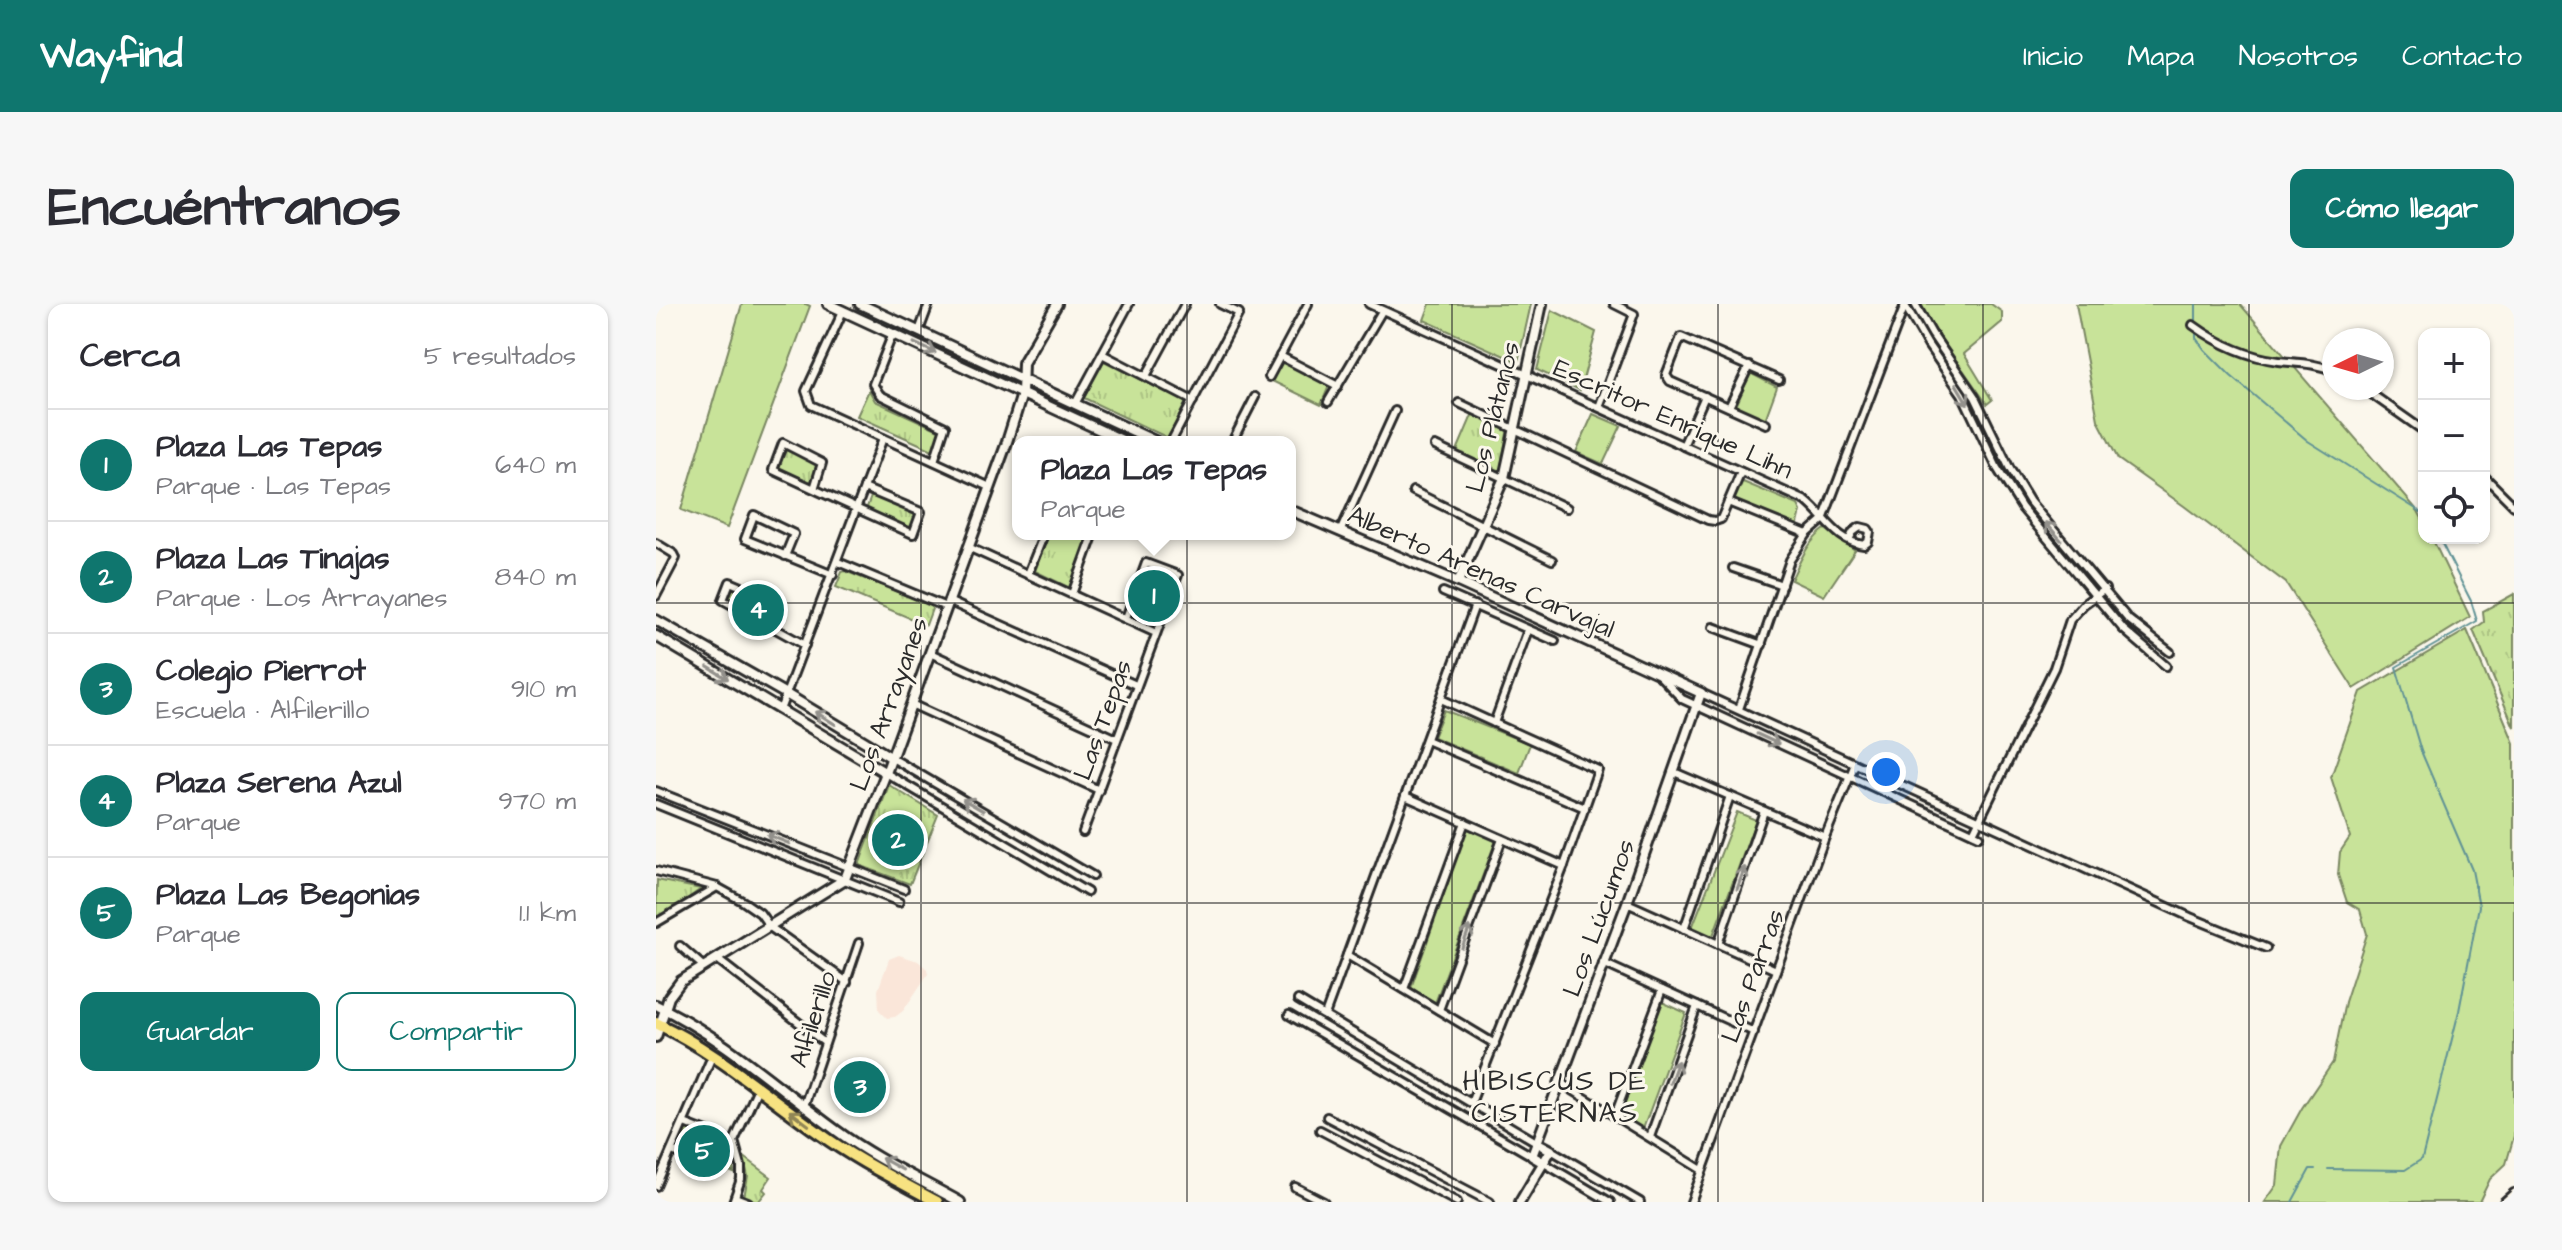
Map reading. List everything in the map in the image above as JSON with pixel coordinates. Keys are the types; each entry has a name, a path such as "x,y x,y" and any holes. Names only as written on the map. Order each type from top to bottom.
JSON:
{"main road":[{"path":"659,1024 713,1054 848,1153 937,1202"}],"street":[{"path":"828,304 1113,436"},
{"path":"860,304 1023,378 1132,436"},
{"path":"919,331 929,304"},
{"name":"Los Arrayanes","path":"845,879 1006,445 1022,394 1023,363 1057,304"},
{"path":"1075,404 1129,304"},
{"path":"1146,376 1185,304"},
{"path":"1174,436 1239,313 1220,304"},
{"path":"1269,377 1308,304"},
{"name":"Escritor Enrique Lihn","path":"1369,304 1806,501 1839,535 1849,540"},
{"name":"Los Plátanos","path":"1458,582 1504,478 1542,304"},
{"path":"1599,407 1634,314 1614,304"},
{"path":"1739,709 1792,555 1807,534 1823,520 1905,304"},
{"path":"1905,304 1962,394 1997,468 2036,528 2123,629 2166,666"},
{"path":"1915,304 1975,397 2021,488 2043,519 2128,619 2170,652"},
{"path":"843,311 806,391 811,405 990,487"},
{"path":"1328,402 1382,311"},
{"path":"2196,327 2223,344 2249,354 2322,367"},
{"path":"893,333 873,384 880,395 945,427 934,461"},
{"path":"1766,424 1670,381 1666,375 1681,337 1779,380"},
{"path":"1102,354 1193,401"},
{"path":"1280,356 1338,386"},
{"path":"1729,407 1749,366"},
{"path":"1683,446 1705,396"},
{"path":"1235,436 1255,397"},
{"path":"2380,400 2418,427"},
{"path":"1459,403 1708,520 1721,519 1741,472"},
{"path":"1341,530 1395,411"},
{"path":"780,710 883,438"},
{"path":"814,489 822,463 783,443 773,470 814,489 913,534 921,512 864,488"},
{"path":"1435,446 1567,508"},
{"path":"2490,482 2514,506"},
{"path":"1413,491 1552,560"},
{"path":"1728,502 1807,534"},
{"name":"Alberto Arenas Carvajal","path":"1296,512 1458,582 2179,912 2266,948"},
{"path":"785,556 794,534 754,515 745,539 785,556 833,575"},
{"path":"1028,574 1042,540"},
{"path":"1072,594 1092,540"},
{"path":"656,543 676,558 656,596"},
{"path":"968,547 1156,633"},
{"path":"838,562 947,604 1136,685"},
{"name":"Las Tepas","path":"1083,832 1178,575 1146,563 1126,618"},
{"path":"1733,568 1782,585"},
{"path":"765,622 775,601 730,582 723,600 805,645"},
{"path":"1979,820 2054,668 2070,620 2078,609 2105,589"},
{"name":"Alberto Arenas Carvajal","path":"1443,592 1555,641"},
{"path":"1325,1015 1475,605"},
{"path":"656,620 1093,876"},
{"path":"1713,627 1762,645"},
{"path":"1494,723 1528,630"},
{"path":"656,636 1087,892"},
{"path":"930,653 1117,739"},
{"name":"Alberto Arenas Carvajal","path":"1656,673 1677,695 1697,706 1976,835 1979,820"},
{"name":"Los Lúcumos","path":"1532,1156 1627,903 1701,693"},
{"path":"1441,699 1598,770 1564,866 1471,1103"},
{"path":"911,704 1099,790"},
{"path":"1426,740 1585,808"},
{"name":"Las Parras","path":"1691,1202 1825,837 1855,764"},
{"path":"1674,772 1825,837"},
{"path":"656,791 904,889"},
{"path":"1405,796 1564,866"},
{"path":"1684,929 1730,796"},
{"path":"656,804 899,902"},
{"path":"1718,944 1764,811"},
{"path":"992,835 1000,820"},
{"path":"1404,989 1465,822"},
{"path":"1439,1010 1502,839"},
{"path":"1033,860 1040,844"},
{"path":"656,871 717,887 760,913 770,927 847,982"},
{"path":"656,1037 669,997 681,981 845,879"},
{"path":"656,923 717,887"},
{"path":"1627,903 1776,970"},
{"name":"Alfilerillo","path":"804,1106 859,943"},
{"path":"680,946 704,967"},
{"path":"1347,955 1495,1044"},
{"path":"717,959 825,1043"},
{"path":"1603,963 1754,1032"},
{"path":"1615,1115 1662,990"},
{"path":"1298,1000 1640,1202"},
{"path":"656,1005 745,1060 864,1149 960,1202"},
{"path":"1650,1137 1697,1006"},
{"path":"1289,1015 1610,1202"},
{"path":"656,1186 713,1054"},
{"path":"1561,1083 1702,1170"},
{"path":"748,1202 734,1200 741,1179 741,1166 734,1141 758,1088"},
{"path":"1327,1117 1490,1202"},
{"path":"684,1123 707,1132"},
{"path":"1320,1130 1457,1202"},
{"path":"1520,1202 1551,1150"},
{"path":"672,1151 694,1160"},
{"path":"1295,1187 1312,1199 1324,1202"}],"shaded area":[{"path":"899,955 918,961 928,974 903,1011 887,1018 879,1010 878,990 889,959"}],"green space":[{"path":"742,304 810,306 727,528 681,510"},
{"path":"1430,304 1531,304 1518,362 1424,320"},
{"path":"1921,304 1991,304 2002,312 2002,322 1964,354 1992,400 1987,404 1933,327"},
{"path":"2076,304 2240,304 2418,511 2418,544 2435,544 2470,617 2354,689 2286,583 2118,459 2098,420"},
{"path":"1552,310 1596,332 1580,390 1537,370"},
{"path":"1104,361 1186,402 1169,436 1164,436 1084,398"},
{"path":"1282,361 1329,386 1321,405 1272,381"},
{"path":"1750,373 1777,387 1763,425 1734,411"},
{"path":"869,390 875,401 941,431 935,451 857,416"},
{"path":"1473,413 1508,428 1500,472 1456,453"},
{"path":"1593,414 1621,426 1603,464 1576,452"},
{"path":"784,448 819,464 812,485 775,470"},
{"path":"1739,483 1798,505 1801,511 1797,528 1733,502"},
{"path":"872,494 917,514 910,529 866,510"},
{"path":"1825,529 1855,550 1824,596 1791,580 1809,545"},
{"path":"1047,540 1091,540 1072,589 1035,571"},
{"path":"1148,566 1177,577 1160,629 1130,614"},
{"path":"845,571 933,606 926,625 836,587"},
{"path":"732,585 772,601 764,619 726,599"},
{"path":"2514,594 2514,727 2473,630 2484,622 2483,611"},
{"path":"2467,630 2514,743 2514,1136 2506,1164 2490,1179 2479,1202 2265,1202 2277,1185 2281,1146 2333,1062 2345,1002 2367,934 2360,910 2347,902 2338,875 2340,852 2350,837 2331,777 2361,692"},
{"path":"1444,710 1530,744 1519,773 1433,737"},
{"path":"889,785 938,815 910,884 859,865"},
{"path":"1737,812 1756,820 1712,938 1692,928"},
{"path":"1467,828 1496,840 1435,1003 1411,988"},
{"path":"657,880 701,889 656,921"},
{"path":"1662,1002 1686,1013 1643,1129 1619,1115"},
{"path":"687,1128 730,1147 734,1173 692,1154 677,1151"},
{"path":"743,1156 771,1177 763,1189 766,1192 758,1202 744,1197 748,1176"}],"waterway":[{"path":"2196,304 2196,323"},
{"path":"2196,329 2196,338 2204,349 2308,441 2418,510"},
{"path":"2328,1169 2405,1170 2422,1159 2459,1011 2479,906 2472,870 2421,751 2396,667 2477,621 2471,601 2442,544"},
{"path":"2292,1202 2310,1169 2315,1169"}],"place":[{"name":"Plaza Las Tepas","path":"1154,596"},
{"name":"Plaza Serena Azul","path":"758,610"},
{"name":"Plaza Las Tinajas","path":"898,840"},
{"name":"Colegio Pierrot","path":"860,1087"},
{"name":"Plaza Las Begonias","path":"704,1151"}],"district":[{"name":"HIBISCUS DE CISTERNAS","path":"1555,1097"}]}
